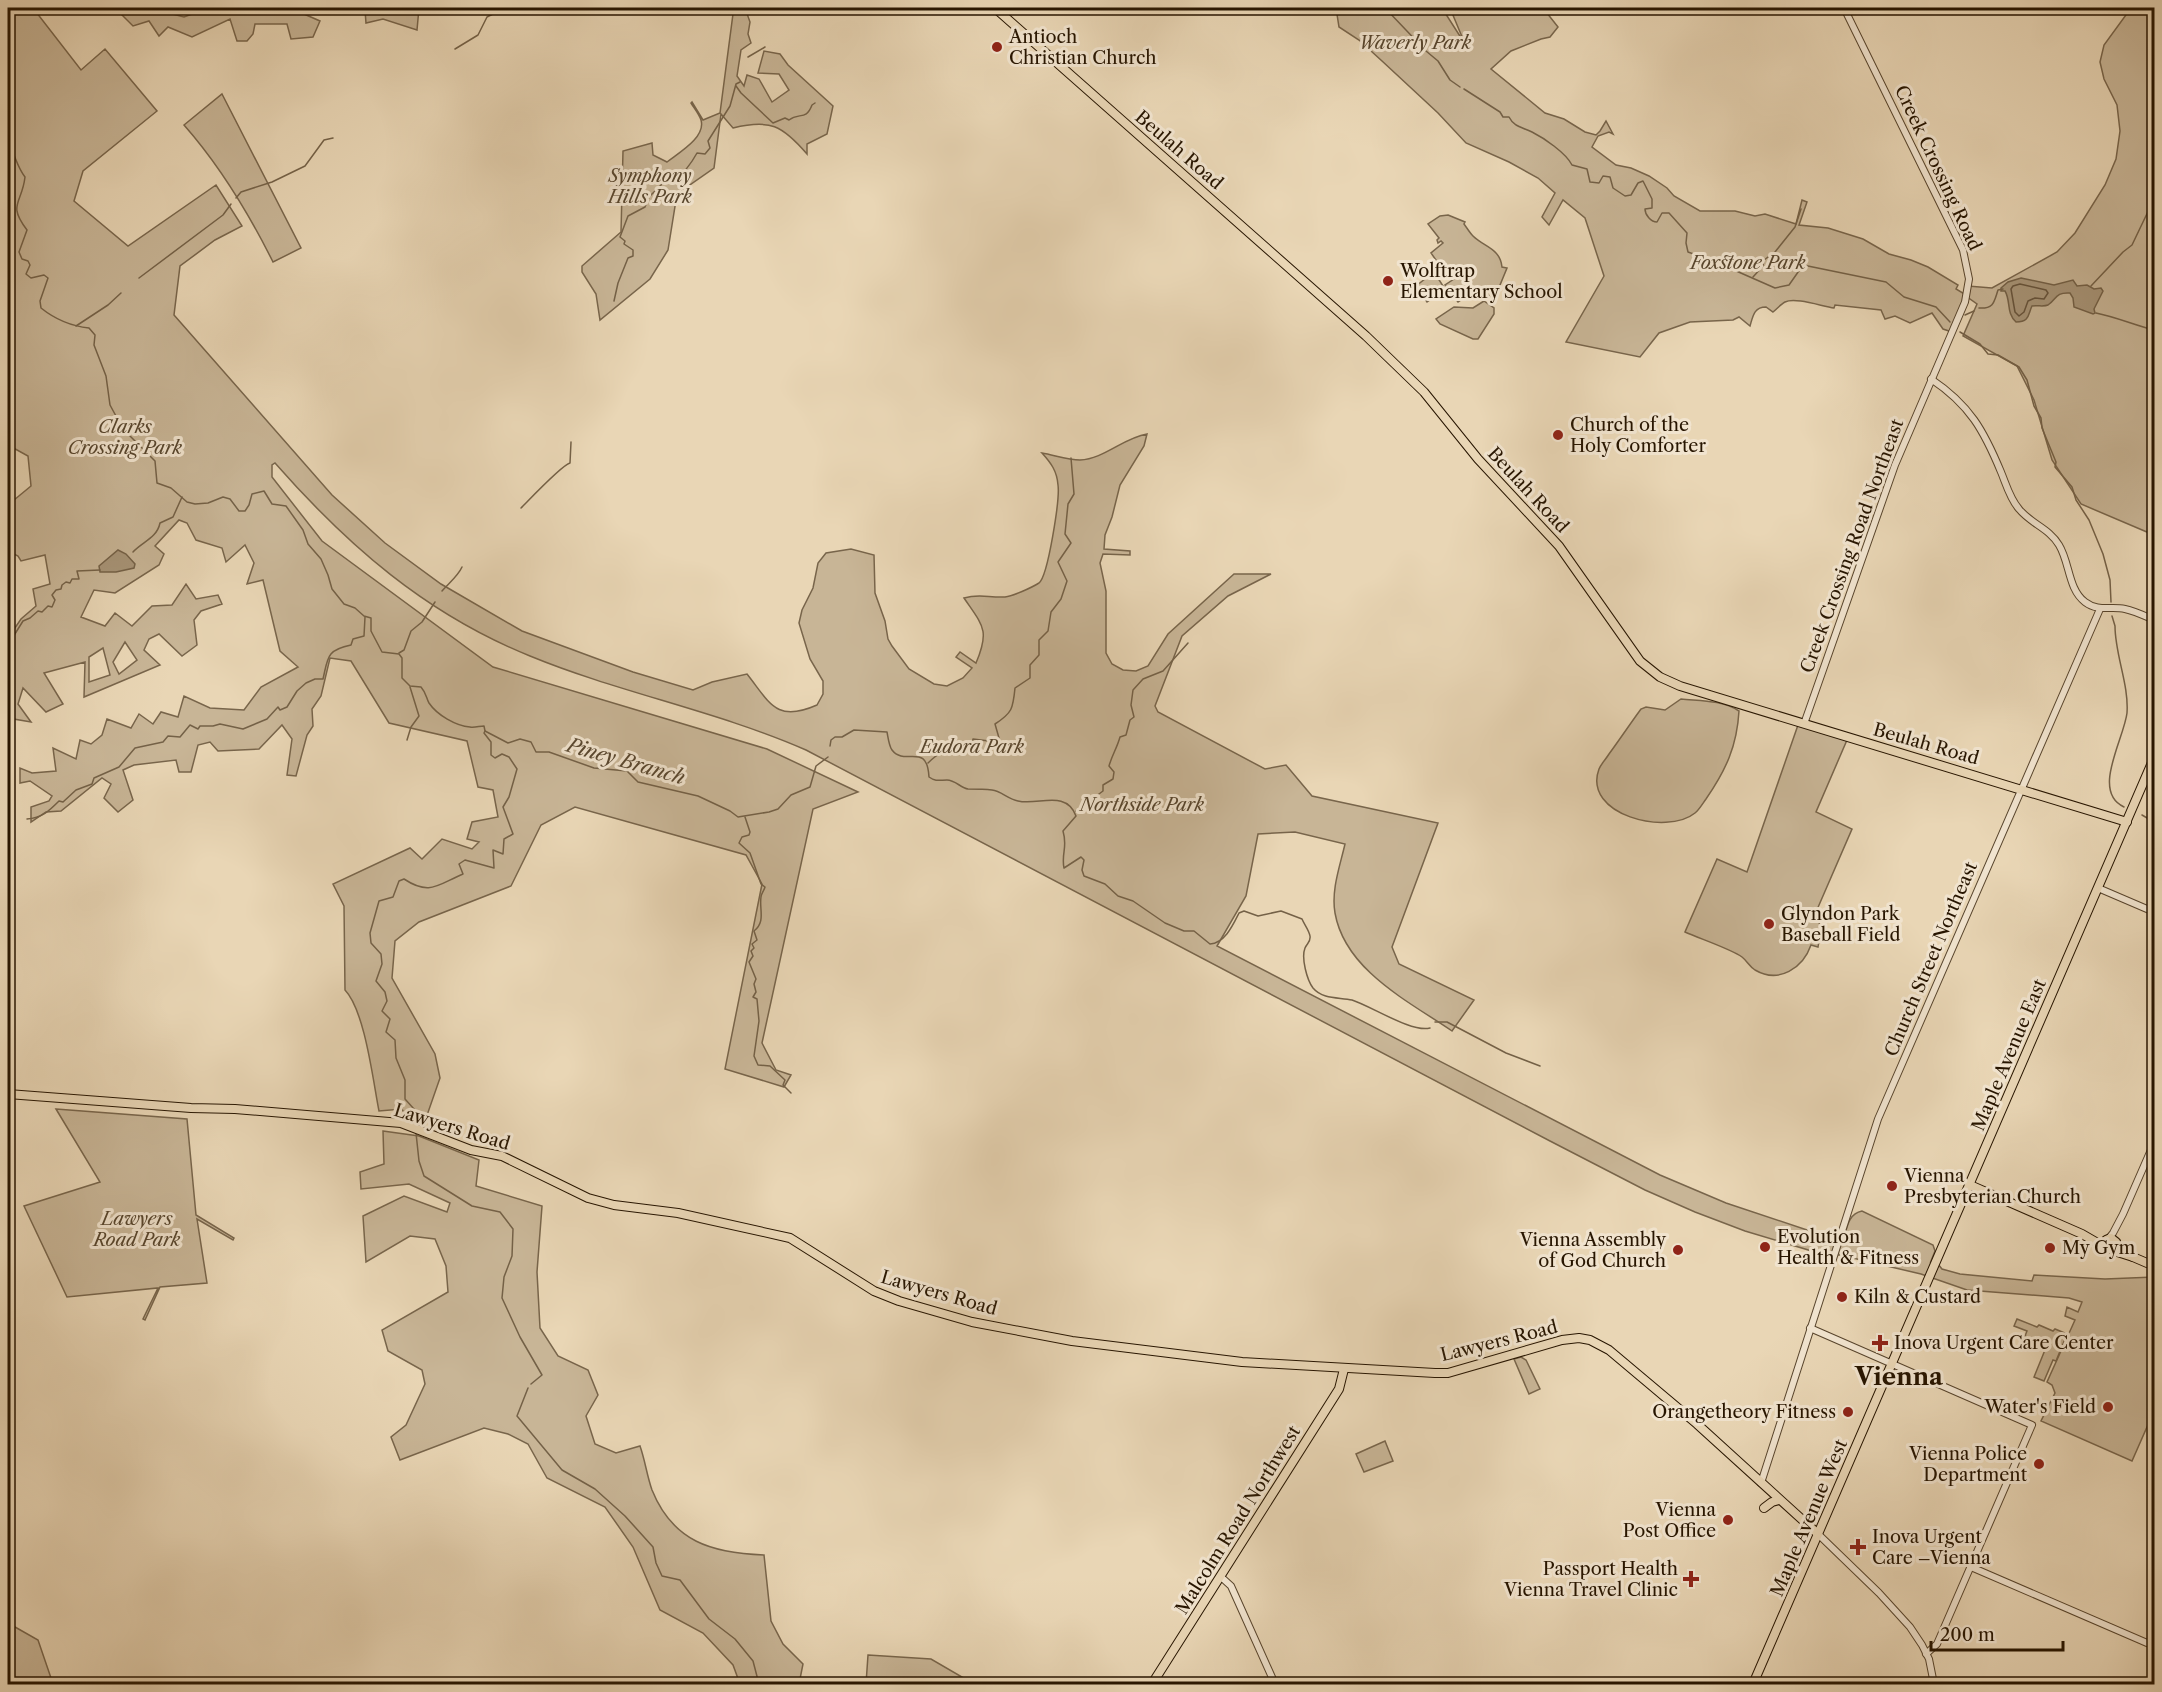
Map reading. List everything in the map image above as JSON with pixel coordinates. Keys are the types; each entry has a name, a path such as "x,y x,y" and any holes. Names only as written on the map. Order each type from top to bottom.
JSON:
{"main road":[{"name":"Beulah Road","path":"995,8 1366,336 1419,387 1478,459 1564,552 1634,654 1660,677 1680,686 2127,822"},
{"name":"Maple Avenue East","path":"1892,1364 2154,759"},
{"name":"Lawyers Road","path":"8,1094 401,1123 471,1150 502,1156 588,1198 615,1205 684,1214 790,1238 874,1291 905,1303 972,1322 1072,1341 1220,1360 1344,1369 1448,1373 1562,1340 1579,1338 1590,1340 1609,1350 1697,1424 1818,1534"},
{"path":"1970,1185 2082,1234 2110,1243 2154,1266"},
{"name":"Maple Avenue West","path":"1754,1684 1892,1364"},
{"name":"Malcolm Road Northwest","path":"1152,1684 1339,1389 1344,1369"},
{"path":"1764,1508 1779,1500"}],"street":[{"name":"Creek Crossing Road","path":"1844,8 1957,236 1967,265 1968,286 1965,302 1931,379"},
{"path":"1931,379 1963,405 1975,419 2016,506 2023,514 2051,533 2061,548 2079,596 2088,604 2100,609 2123,609 2154,620"},
{"name":"Creek Crossing Road Northeast","path":"1804,724 1895,465 1931,379"},
{"name":"Church Street Northeast","path":"1761,1483 1876,1125 2100,609"},
{"path":"2098,888 2154,912"},
{"path":"2110,1243 2124,1219 2123,1214 2154,1143"},
{"path":"1810,1329 2032,1425 1937,1644 1926,1654"},
{"path":"1818,1534 1879,1593 1910,1627 1926,1654 1934,1684"},
{"path":"1971,1567 2154,1646"},
{"path":"1220,1576 1231,1586 1275,1684"}],"green space":[{"path":"8,8 33,8 81,70 105,49 157,111 83,171 74,201 128,246 216,185 242,226 215,240 180,266 174,315 332,495 385,543 441,584 522,631 633,672 693,690 712,682 747,674 775,707 792,712 803,710 817,705 823,694 823,681 810,659 799,623 802,610 813,588 818,563 826,553 851,549 874,555 875,593 892,646 909,669 934,684 947,686 963,678 972,668 956,657 960,652 976,663 983,643 980,622 964,598 1008,596 1036,585 1042,577 1053,537 1058,493 1055,471 1042,453 1075,460 1089,459 1147,434 1144,446 1120,485 1105,535 1104,549 1130,551 1130,555 1103,554 1100,563 1106,591 1106,653 1112,664 1123,670 1136,671 1148,666 1168,634 1234,574 1271,574 1228,596 1182,636 1155,706 1158,712 1265,769 1286,765 1312,796 1438,823 1392,947 1399,964 1474,1000 1452,1031 1398,996 1365,967 1351,951 1341,933 1335,913 1335,887 1345,844 1295,832 1258,834 1246,896 1217,946 1660,1175 1726,1203 1828,1237 1830,1233 1834,1235 1833,1238 1843,1241 1850,1219 1862,1211 1933,1245 1935,1251 1931,1261 1934,1259 1942,1269 1960,1274 2032,1281 2034,1275 2105,1279 2154,1277 2154,1411 2132,1461 2041,1421 2055,1393 2052,1385 2047,1382 2075,1320 2065,1316 2067,1307 2078,1312 2082,1302 2069,1298 1967,1290 1921,1274 1840,1255 1825,1255 1745,1231 1645,1190 806,750 738,724 564,669 492,639 457,620 391,575 331,522 275,463 272,465 272,477 322,541 493,667 767,749 858,792 813,809 762,1043 776,1070 791,1075 784,1087 725,1069 762,884 746,855 575,807 541,825 511,886 419,922 395,941 392,978 435,1054 440,1078 425,1121 407,1119 402,1109 379,1111 363,1030 352,1000 345,990 344,906 333,884 410,848 422,859 442,839 472,849 479,842 467,839 472,822 498,817 493,790 478,787 467,741 389,723 351,661 330,658 321,696 312,709 313,726 307,735 296,776 287,775 292,739 282,725 259,749 218,751 210,742 198,745 191,772 179,772 176,760 134,765 123,770 133,800 118,812 104,798 111,784 102,778 61,811 46,812 31,822 31,807 49,801 52,796 30,781 20,783 20,768 32,773 56,771 53,748 76,759 80,740 91,744 102,735 107,719 131,728 139,714 153,724 161,712 178,717 184,696 210,708 244,710 261,687 298,667 280,651 263,580 247,584 254,563 245,545 226,562 222,548 196,540 187,523 179,520 155,546 164,554 159,565 115,593 94,590 81,617 105,626 115,613 132,626 152,606 172,605 186,584 196,599 218,595 222,604 201,611 194,620 197,645 182,656 159,634 149,639 144,650 160,665 84,697 85,662 44,673 63,704 46,712 23,688 18,704 31,722 8,718 8,638 21,619 36,606 33,589 50,584 45,555 21,561 12,553 14,538 8,535 8,493 14,500 31,486 28,456 8,445","holes":["125,642 137,660 119,674 113,662","103,648 110,675 89,682 89,657"]},
{"path":"115,8 149,8 184,17 209,8 298,8 304,14 320,21 313,37 291,39 287,24 255,24 253,34 247,41 237,41 230,19 192,37 168,27 159,36 149,21 133,26"},
{"path":"369,8 419,8 417,30 383,19 366,23 365,10"},
{"name":"Symphony Hills Park","path":"740,8 745,8 750,22 748,34 751,43 741,50 737,76 744,86 747,75 759,79 772,102 789,90 779,74 758,73 764,51 780,54 788,65 833,106 827,134 807,144 807,154 790,136 774,127 757,124 733,128 721,114 714,168 677,194 668,250 650,279 600,320 596,294 582,272 582,266 621,232 623,151 652,143 653,155 667,162 691,144 700,132 701,120 692,102 703,120 720,113 733,14"},
{"path":"1336,8 1442,8 1465,44 1450,8 1543,8 1558,27 1550,37 1511,51 1491,69 1545,113 1564,119 1585,132 1596,135 1606,121 1613,134 1609,132 1598,136 1592,147 1616,165 1631,168 1649,176 1667,188 1674,196 1700,211 1735,211 1755,216 1765,214 1796,224 1802,200 1807,202 1799,225 1828,228 1863,239 1889,254 1928,267 1958,285 1956,289 1966,295 1968,286 1992,288 2057,252 2075,233 2105,185 2116,159 2120,131 2117,105 2104,79 2100,62 2104,45 2131,8 2154,8 2154,535 2081,504 2052,460 2034,400 2017,366 1963,336 1977,304 1967,297 1952,332 1943,329 1932,313 1910,323 1895,316 1885,319 1881,310 1835,305 1834,308 1808,302 1789,301 1773,312 1762,307 1755,313 1750,326 1739,317 1733,320 1690,322 1659,333 1640,357 1566,342 1604,276 1585,218 1563,200 1549,225 1542,217 1555,193 1538,178 1466,143 1438,113 1382,61 1359,40 1339,27"},
{"path":"222,94 301,248 273,262 233,190 184,125"},
{"path":"1448,215 1465,222 1464,224 1472,235 1495,252 1502,267 1507,268 1500,285 1488,298 1477,297 1473,292 1458,302 1445,285 1454,279 1448,277 1431,253 1443,243 1441,241 1438,243 1439,238 1428,224 1440,216"},
{"path":"1434,272 1445,289 1427,302 1416,286"},
{"path":"1484,301 1494,308 1494,314 1478,339 1473,339 1440,324 1436,319 1454,307 1473,308"},
{"path":"1681,699 1718,703 1739,711 1736,735 1725,768 1701,806 1696,812 1682,820 1648,821 1630,817 1603,799 1597,785 1599,769 1641,709 1646,707 1665,710"},
{"path":"1798,725 1847,740 1816,812 1852,829 1816,912 1821,929 1818,947 1811,945 1802,961 1789,971 1773,975 1764,974 1751,967 1742,957 1685,932 1717,859 1747,872"},
{"name":"Lawyers Road Park","path":"56,1109 187,1119 196,1215 234,1238 233,1240 197,1219 207,1283 160,1287 145,1320 143,1319 158,1288 67,1297 24,1206 100,1182"},
{"path":"383,1131 419,1136 479,1160 476,1186 542,1206 537,1272 540,1328 558,1356 588,1370 598,1395 586,1416 595,1444 616,1453 640,1446 652,1490 671,1522 683,1533 711,1547 745,1554 764,1555 771,1621 783,1644 803,1664 799,1684 740,1684 733,1665 703,1633 660,1610 633,1547 605,1507 547,1478 528,1444 508,1434 484,1428 400,1460 391,1437 406,1425 425,1384 422,1370 388,1351 382,1330 448,1292 446,1266 435,1239 410,1236 366,1262 363,1216 404,1196 447,1212 450,1203 409,1184 361,1189 360,1172 384,1164"},
{"path":"2017,1319 2037,1327 2039,1325 2067,1334 2056,1361 2053,1360 2044,1381 2034,1377 2047,1345 2025,1336 2027,1331 2014,1326"},
{"path":"1521,1357 1526,1360 1540,1389 1529,1394 1514,1359"},
{"path":"1385,1441 1393,1461 1364,1472 1356,1454"},
{"path":"8,1623 38,1640 51,1678 29,1684 8,1684"},
{"path":"868,1655 931,1659 974,1684 866,1684"}],"water":[{"path":"2021,278 2054,285 2073,280 2077,286 2087,285 2094,289 2101,288 2103,291 2093,314 2074,307 2070,293 2065,293 2059,295 2048,305 2032,306 2024,321 2016,322 2011,315 2007,295 2005,291 2001,291 2001,288 2008,282"},
{"path":"118,550 126,554 135,564 134,568 116,572 100,572 99,566"}],"waterway":[{"path":"1385,8 1438,61 1450,80 1460,87"},
{"path":"455,49 478,35 487,17 493,14"},
{"path":"748,57 765,47"},
{"path":"614,301 628,258 633,256 633,250 624,244 625,241 620,237 628,216 645,207 649,197 665,181 674,181 678,178 697,153 705,154 710,148 708,141 730,106 736,84 740,82"},
{"path":"736,86 773,123 785,118 789,120 805,115 815,103"},
{"path":"1464,89 1500,112 1503,117 1509,117 1516,125 1548,142 1560,151 1572,165 1587,169 1590,182 1599,183 1603,176 1610,177 1613,188 1625,196 1631,195 1638,183 1643,181 1652,199 1652,208 1645,209 1649,218 1657,222 1662,213 1669,213 1687,233 1688,252 1705,261 1724,259 1734,270 1775,288 1789,285 1803,265 1886,282 1904,297 1936,307 1950,322"},
{"path":"236,198 241,192 272,182 305,166 324,140 333,138"},
{"name":"Piney Branch","path":"8,143 25,177 17,209 27,230 19,252 22,259 28,261 30,265 26,274 31,278 44,275 48,278 40,301 41,308 64,322 89,328 95,335 94,345 106,376 110,405 123,429 155,461 157,483 171,488 187,502 195,504 208,503 223,497 230,499 239,511 245,511 252,494 264,491 272,504 286,506 303,530 308,544 321,559 332,589 344,604 371,618 371,631 382,652 399,654 402,658 402,678 410,686 421,687 429,703 442,716 465,726 484,726 485,731 508,743 520,739 531,742 536,752 549,752 594,768 627,771 638,782 698,796 738,817 778,809 791,795 810,787 816,766 828,757"},
{"path":"2154,175 2154,181"},
{"path":"2091,286 2132,245 2154,199"},
{"path":"139,278 223,215 231,204"},
{"path":"1753,277 1763,266 1764,260 1775,252 1795,227 1801,209"},
{"path":"1979,308 1991,306 1998,290 2003,289"},
{"path":"76,326 108,305 121,293"},
{"path":"1965,315 1974,311"},
{"path":"2096,313 2154,330"},
{"path":"1960,332 1980,344 1988,354 1998,355 2019,367 2027,380 2034,406 2041,418 2042,428 2056,462 2055,467 2072,487 2076,500 2089,520 2103,554 2110,580 2111,602"},
{"path":"521,508 553,476 570,463 571,442"},
{"path":"928,763 942,753 959,754 971,749 973,739 997,742 999,738 995,724 1011,710 1015,688 1030,678 1030,665 1039,655 1039,640 1048,631 1051,612 1061,599 1067,581 1058,562 1071,543 1065,534 1068,504 1074,494 1071,458"},
{"path":"133,552 153,536 160,523 173,517 182,497"},
{"path":"442,591 462,567"},
{"path":"8,645 23,621 38,611 42,612 48,606 52,607 55,600 52,595 56,590 61,589 66,582 70,583 72,579 79,579 77,571 100,570"},
{"path":"399,653 404,650 411,631 422,622 435,602"},
{"path":"2112,616 2126,691 2127,713 2112,764 2110,790 2115,800 2124,807"},
{"path":"27,819 45,813 59,801 63,802 76,790 92,784 94,778 119,767 135,748 163,742 168,736 180,737 190,725 198,729 200,726 220,724 243,729 267,719 278,707 280,710 287,707 297,691 306,683 315,679 323,679 327,660 332,652 351,645 353,639 364,636 365,617"},
{"path":"1076,811 1103,791 1103,785 1113,779 1114,772 1109,766 1110,762 1120,737 1126,735 1130,720 1134,717 1131,705 1133,690 1143,679 1163,671 1188,643"},
{"path":"407,740 411,727 419,716 410,687"},
{"name":"Piney Branch","path":"830,746 831,740 835,737 842,737 854,730 887,732 892,750 897,755 920,757 927,766 929,777 934,780 950,780 968,789 995,791 1018,801 1051,800 1066,803 1076,816 1063,831 1064,868 1081,857 1084,860 1082,870 1084,876 1105,884 1118,896 1133,901 1165,923 1184,931 1194,931 1210,944 1224,937 1239,913 1244,911 1258,916 1281,911 1302,919 1310,938 1304,952 1305,969 1317,992 1322,995 1352,1000 1413,1027 1430,1028"},
{"path":"415,1124 414,1109 405,1099 405,1080 396,1058 395,1040 386,1032 390,1019 382,1011 387,1001 385,992 376,981 382,964 381,954 371,943 370,933 379,901 393,897 399,881 404,879 421,887 434,887 463,874 459,864 465,860 494,868 493,850 503,854 504,839 513,834 503,807 509,797 517,769 509,757 502,754 495,758 491,755 491,742 484,733 485,731"},
{"path":"2142,815 2154,822"},
{"path":"745,817 750,832 749,835 742,837 739,843 750,853 761,884 765,887 761,896 760,924 754,931 757,940 752,944 753,956 749,962 756,979 754,984 756,992 753,997 757,999 759,1021 754,1056 758,1065 770,1066 785,1080 783,1085 791,1093"},
{"name":"Piney Branch","path":"1435,1022 1447,1022 1506,1053 1540,1066"},
{"path":"416,1133 419,1161 424,1176 472,1206 500,1212 513,1229 512,1256 504,1277 502,1298 520,1337 542,1375 531,1384"},
{"path":"528,1388 517,1416 562,1470 595,1489 625,1516 653,1547 656,1563 662,1576 680,1580 709,1619 735,1639 753,1661 759,1684"}],"place":[{"name":"Antioch Christian Church","path":"997,47"},
{"name":"Wolftrap Elementary School","path":"1388,281"},
{"name":"Church of the Holy Comforter","path":"1558,435"},
{"name":"Glyndon Park Baseball Field","path":"1769,924"},
{"name":"Vienna Presbyterian Church","path":"1892,1186"},
{"name":"Evolution Health & Fitness","path":"1765,1247"},
{"name":"My Gym","path":"2050,1248"},
{"name":"Vienna Assembly of God Church","path":"1678,1250"},
{"name":"Kiln & Custard","path":"1842,1297"},
{"name":"Inova Urgent Care Center","path":"1880,1343"},
{"name":"Water's Field","path":"2108,1407"},
{"name":"Orangetheory Fitness","path":"1848,1412"},
{"name":"Vienna Police Department","path":"2039,1464"},
{"name":"Vienna Post Office","path":"1728,1520"},
{"name":"Inova Urgent Care –Vienna","path":"1858,1547"},
{"name":"Passport Health Vienna Travel Clinic","path":"1691,1579"}],"district":[{"name":"Vienna","path":"1899,1377"}],"park label":[{"name":"Waverly Park","path":"1415,43"},
{"name":"Foxstone Park","path":"1748,263"},
{"name":"Clarks Crossing Park","path":"125,437"},
{"name":"Eudora Park","path":"972,747"},
{"name":"Northside Park","path":"1142,805"}]}
